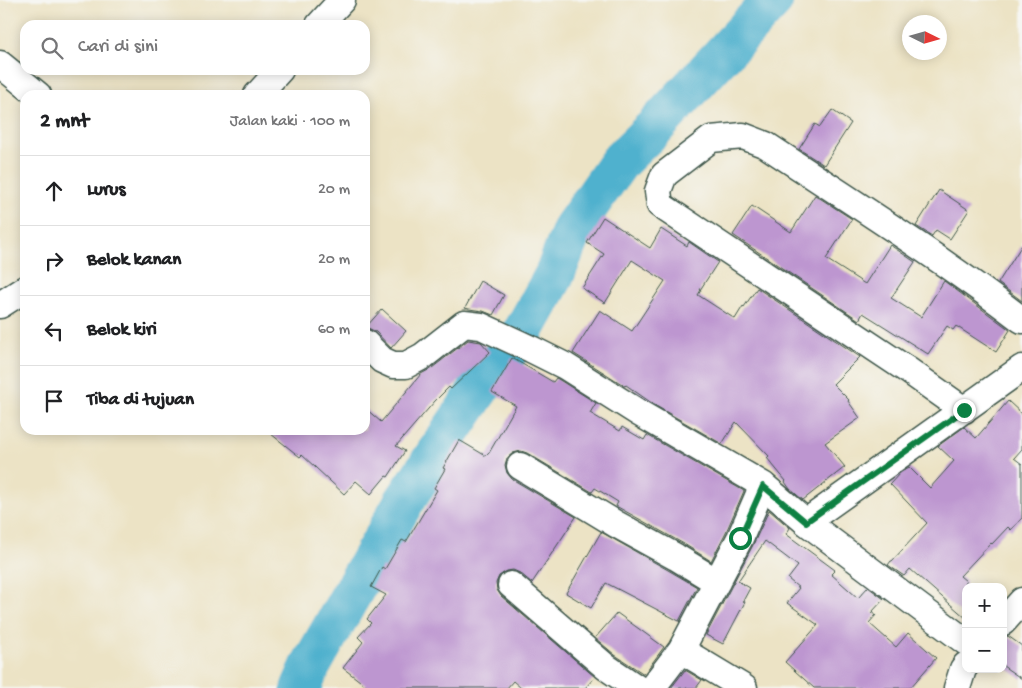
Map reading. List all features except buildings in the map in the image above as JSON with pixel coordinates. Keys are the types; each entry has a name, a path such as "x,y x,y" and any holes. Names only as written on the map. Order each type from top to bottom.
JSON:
{"street":[{"path":"324,20 342,0"},
{"path":"0,64 32,90"},
{"path":"262,90 275,75"},
{"path":"964,410 909,370 660,205 658,191 664,175 711,139 743,136 766,145 909,239 994,298 1022,320"},
{"path":"0,305 20,292"},
{"path":"370,348 382,360 393,365 406,365 423,356 464,324 481,326 531,349 565,366 763,486 806,522 962,639"},
{"path":"806,522 1022,368"},
{"path":"520,466 717,582"},
{"path":"652,688 681,650 740,538 763,486"},
{"path":"511,585 606,667 637,688"},
{"path":"1007,618 1022,601"},
{"path":"681,650 744,688"},
{"path":"957,688 962,669"}],"waterway":[{"path":"301,688 311,665 405,500 481,386 524,330 554,276 573,228 620,161 655,127 773,0"}],"route":[{"path":"740,538 763,486 806,522 964,410"}]}
